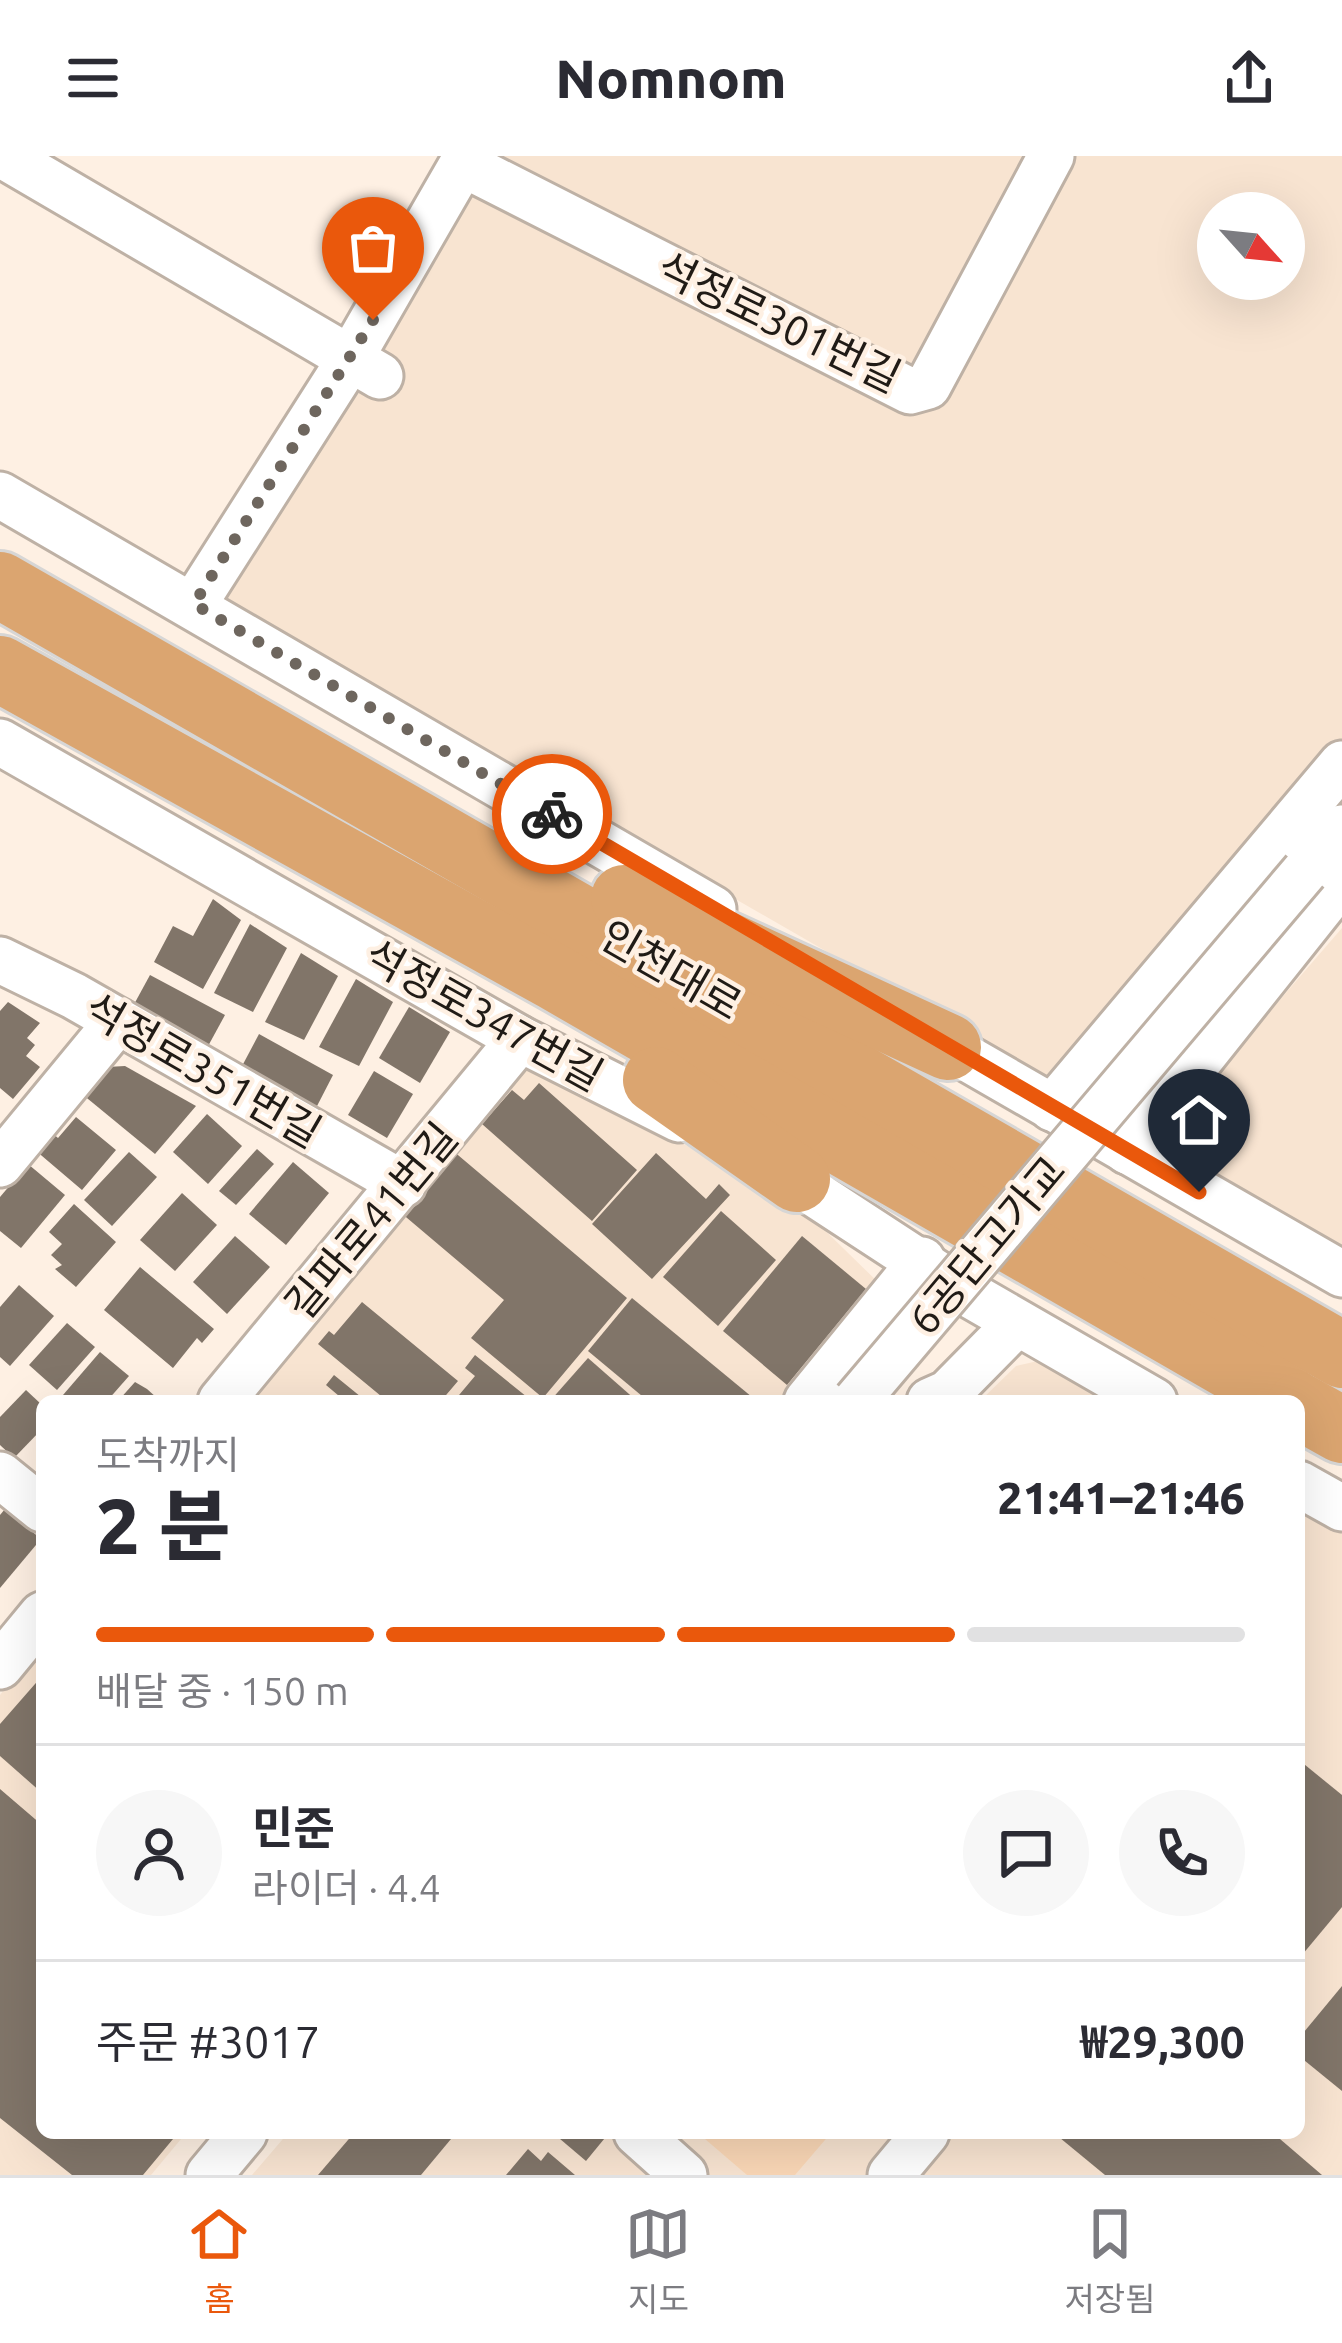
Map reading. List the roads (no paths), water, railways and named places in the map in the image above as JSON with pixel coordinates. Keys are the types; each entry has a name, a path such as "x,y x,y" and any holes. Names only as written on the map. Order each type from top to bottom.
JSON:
{"highway":[{"name":"인천대로","path":"0,585 1342,1355"},
{"name":"인천대로","path":"0,669 1280,1395"},
{"path":"240,722 948,1047"},
{"path":"198,778 376,912 654,1078 797,1179"},
{"path":"1305,1409 1342,1430"}],"street":[{"path":"4,156 365,368"},
{"name":"석정로301번길","path":"194,604 365,368 465,160 910,391 928,386 1051,156"},
{"path":"0,495 1342,1274"},
{"name":"석정로347번길","path":"0,742 520,1039 797,1179 965,1292 1143,1395"},
{"path":"1068,1118 1342,764"},
{"path":"1127,1151 1323,876 1342,828"},
{"name":"6공단고가교","path":"861,1395 1323,876"},
{"name":"석정로351번길","path":"0,960 118,1021 403,1184"},
{"path":"0,1163 118,1021"},
{"name":"길파로41번길","path":"226,1395 520,1039"},
{"path":"812,1395 922,1260"},
{"path":"944,1395 1017,1323"},
{"path":"0,1475 36,1504"},
{"path":"1305,1487 1342,1508"},
{"path":"0,1666 36,1623"},
{"path":"209,2175 239,2139"},
{"path":"643,2139 672,2171"},
{"path":"891,2175 921,2139"}]}
